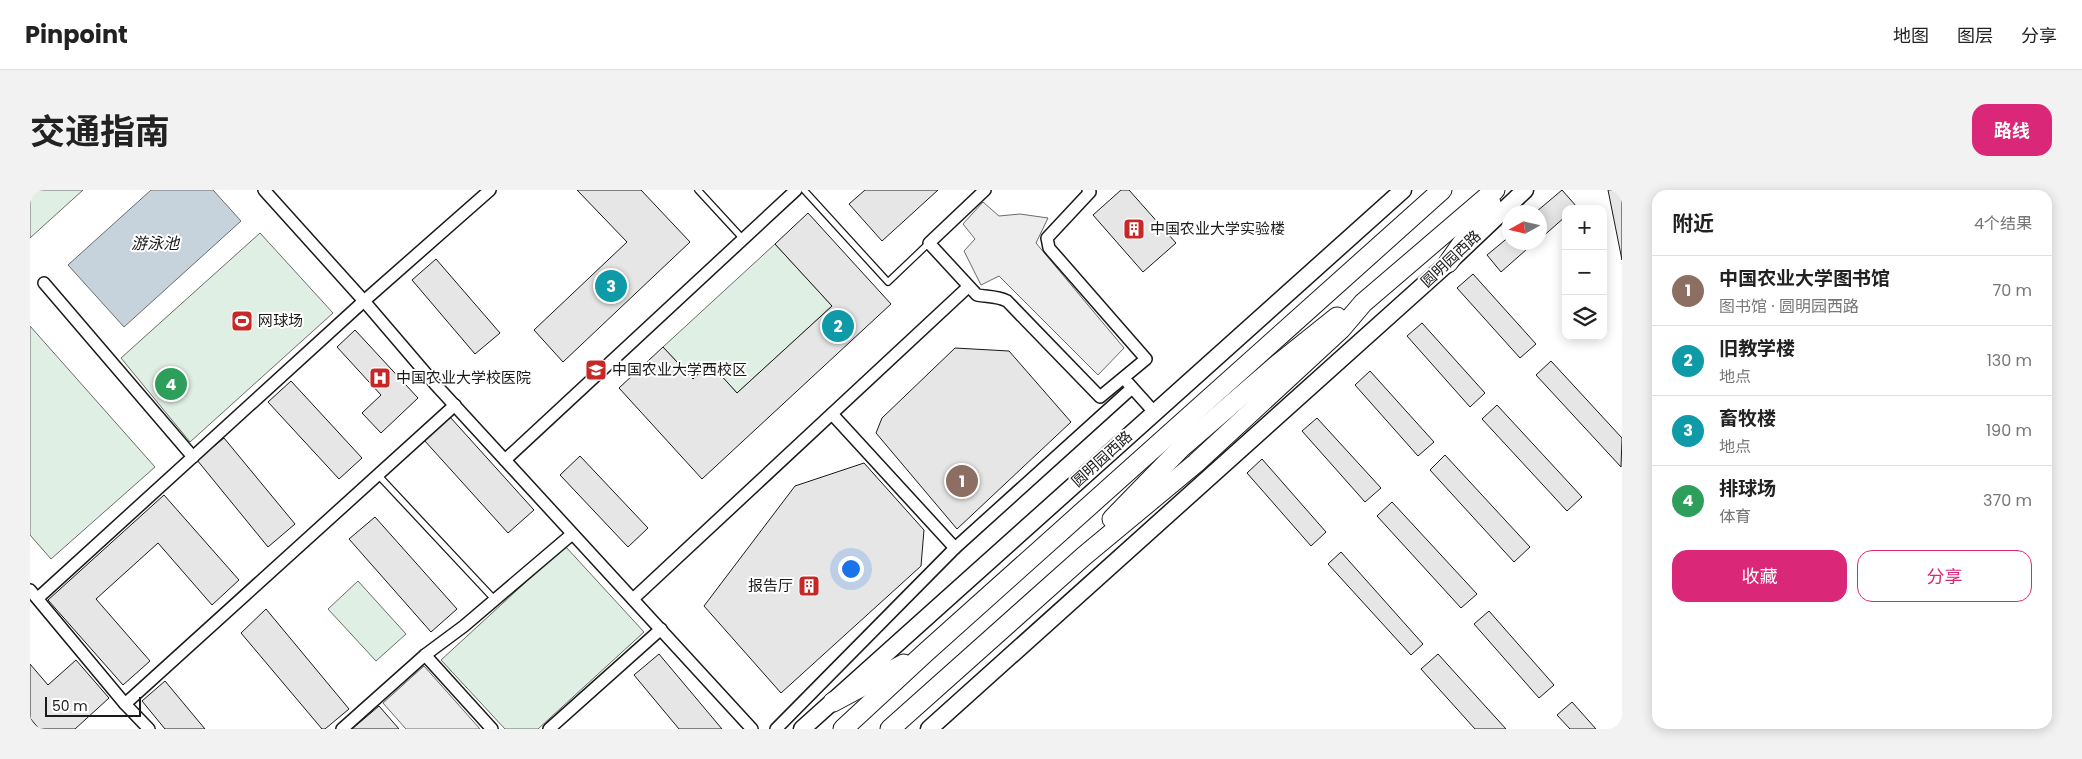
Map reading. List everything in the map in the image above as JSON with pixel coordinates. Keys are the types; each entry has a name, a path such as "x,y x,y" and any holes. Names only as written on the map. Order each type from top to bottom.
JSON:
{"main road":[{"name":"圆明园西路","path":"843,729 925,653 1442,190"},
{"name":"圆明园西路","path":"890,729 1084,556 1111,520 1182,447 1333,320 1363,302 1495,190"},
{"path":"1448,263 1500,190"},
{"path":"832,702 925,653"},
{"path":"903,729 926,696"}],"street":[{"path":"264,190 571,535 661,629 752,729"},
{"path":"148,729 34,594 193,457 364,301 490,190"},
{"path":"505,460 796,190"},
{"path":"985,190 929,243 977,295 999,297 1008,301 1100,397 1146,358 1049,248 1047,238 1090,191"},
{"name":"圆明园西路","path":"802,729 1403,190"},
{"name":"圆明园西路","path":"930,729 1448,263 1525,190"},
{"path":"44,282 193,457"},
{"path":"633,599 968,287"},
{"path":"1123,378 1154,412"},
{"path":"776,729 955,548 1132,388"},
{"path":"125,704 455,405"},
{"path":"832,414 955,548"},
{"path":"342,729 425,655 464,626 571,535"},
{"path":"549,729 661,629"},
{"path":"425,655 492,729"}],"lane":[{"path":"698,190 744,240"},
{"path":"804,190 888,282 929,243"},
{"path":"378,475 495,600"}],"green space":[{"path":"30,190 83,190 30,238"},
{"name":"网球场","path":"260,233 333,313 190,442 121,358"},
{"path":"775,244 832,306 737,393 710,364 693,379 663,347"},
{"path":"30,326 155,467 51,559 30,535"},
{"path":"565,546 644,632 538,729 505,729 441,660"},
{"path":"358,581 406,634 376,661 328,609"}],"shaded area":[{"path":"983,202 999,216 1020,214 1048,218 1036,243 1124,348 1098,375 999,276 981,285 964,251 975,239 963,224"},
{"path":"424,666 480,729 406,729 383,703"}],"water":[{"name":"游泳池","path":"151,190 213,190 241,221 124,327 68,265"}],"building":[{"path":"577,190 641,190 690,242 563,362 534,330 627,242"},
{"path":"865,190 938,190 882,241 849,204"},
{"name":"中国农业大学实验楼","path":"1121,190 1129,190 1176,243 1143,272 1093,215"},
{"path":"1562,190 1575,205 1562,205 1562,220 1547,233 1547,205 1544,205"},
{"path":"1608,190 1622,190 1622,260"},
{"path":"808,213 891,304 702,479 619,388 663,347 693,379 710,363 737,393 832,306 775,244"},
{"path":"1502,243 1502,250 1526,250 1501,272 1487,255"},
{"path":"436,259 500,333 475,354 412,280"},
{"path":"1473,274 1536,344 1520,358 1457,288"},
{"path":"1422,323 1485,393 1470,407 1407,336"},
{"path":"355,330 418,398 381,433 362,413 381,395 337,347"},
{"path":"955,348 1009,351 1071,422 957,529 876,433 882,418"},
{"path":"1551,361 1622,438 1621,467 1536,375"},
{"path":"1370,371 1434,442 1418,456 1355,385"},
{"path":"291,381 362,458 339,479 268,402"},
{"path":"1497,405 1582,497 1567,511 1482,419"},
{"path":"450,417 534,510 508,533 424,440"},
{"path":"1317,418 1381,488 1365,502 1302,431"},
{"path":"224,438 295,524 268,547 197,460"},
{"path":"1445,455 1530,547 1514,562 1430,470"},
{"path":"580,456 648,528 628,547 560,475"},
{"path":"1262,459 1326,532 1311,546 1247,473"},
{"name":"报告厅","path":"864,463 924,530 921,566 781,693 704,606 795,486"},
{"path":"164,495 239,580 212,605 158,543 96,599 150,661 123,685 48,600"},
{"path":"1392,502 1477,594 1461,608 1377,516"},
{"path":"375,517 457,609 431,632 349,539"},
{"path":"1341,552 1423,644 1411,655 1328,564"},
{"path":"266,609 349,709 325,729 322,729 241,633"},
{"path":"1489,611 1554,685 1539,698 1474,624"},
{"path":"659,654 722,729 679,729 634,675"},
{"path":"1438,654 1506,729 1475,729 1421,669"},
{"path":"76,660 109,698 75,729 39,729 30,718 30,664 48,685"},
{"path":"165,681 205,729 165,729 142,701"},
{"path":"1572,702 1596,729 1570,729 1557,715"},
{"path":"379,706 399,729 352,729"}],"place":[{"name":"中国农业大学实验楼","path":"1134,229"},
{"name":"畜牧楼","path":"611,286"},
{"name":"网球场","path":"242,321"},
{"name":"旧教学楼","path":"838,326"},
{"name":"中国农业大学西校区","path":"596,370"},
{"name":"中国农业大学校医院","path":"380,378"},
{"name":"排球场","path":"171,384"},
{"name":"中国农业大学图书馆","path":"962,481"},
{"name":"报告厅","path":"809,586"}]}
